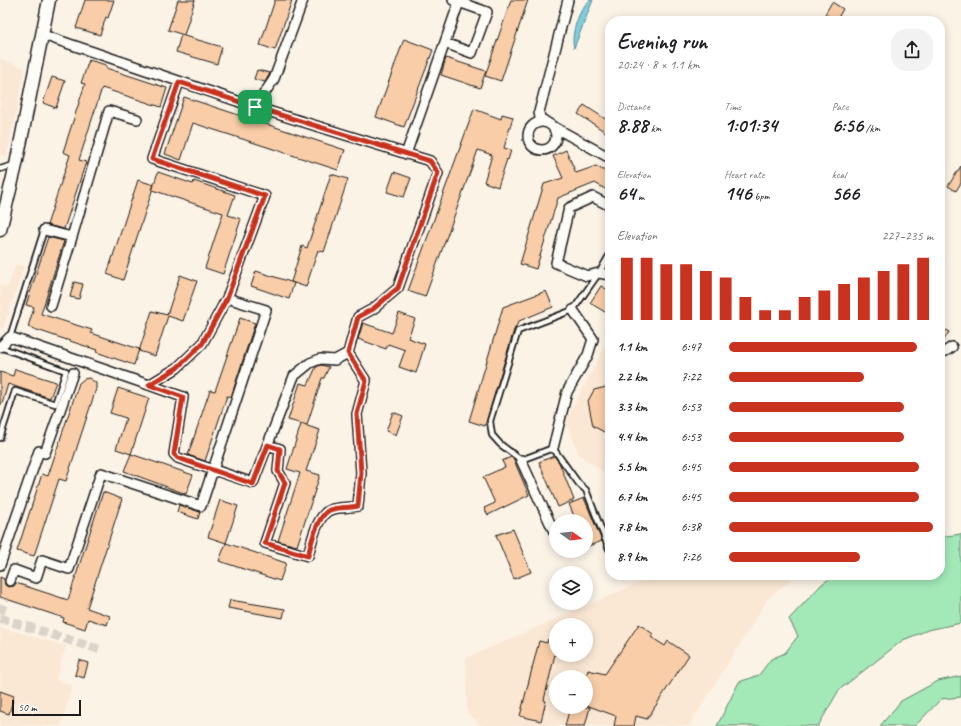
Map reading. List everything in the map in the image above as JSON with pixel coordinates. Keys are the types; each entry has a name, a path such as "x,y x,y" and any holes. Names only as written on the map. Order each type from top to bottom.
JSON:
{"main road":[{"path":"0,230 16,165 49,0"}],"street":[{"path":"255,107 274,80 303,0"},
{"path":"568,0 539,112 540,118 605,155"},
{"path":"406,154 445,44 456,1 486,12 472,53 445,44"},
{"path":"0,347 10,338 183,397 174,454 184,460 253,484 294,376 310,362 320,358 335,360 348,353 358,317 373,309 398,288 438,173 430,161 255,107 43,35"},
{"path":"149,385 177,368 202,344 227,298 265,196 152,159 179,82"},
{"path":"51,306 109,111 137,119"},
{"path":"546,122 537,122 530,129 528,138 533,146 542,150 551,147 557,136 554,127"},
{"path":"605,203 593,197 569,208 556,263 587,276 599,273 605,274"},
{"path":"44,230 72,237"},
{"path":"70,372 45,453 39,451 0,565 36,578 42,560 69,569 101,473 201,506 266,310 227,298"},
{"path":"553,448 567,392 588,355 593,339 574,310"},
{"path":"945,351 952,347"},
{"path":"268,445 280,449 278,471 285,483 265,543 308,556 313,537 323,514 332,509 358,506 361,473 357,414 366,381 348,353"},
{"path":"521,460 549,521"},
{"path":"10,581 14,570"}],"lane":[{"path":"0,169 16,165"},
{"path":"10,338 44,230"},
{"path":"605,263 574,310 518,331 490,421 492,435 500,444 521,460 553,448 579,484 586,490 605,539"},
{"path":"0,347 70,372"},
{"path":"0,438 16,391 55,404 70,372 77,361"}],"shaded area":[{"path":"0,59 25,68 7,157 0,155"},
{"path":"16,264 24,267 3,329 0,328 0,285 8,287"},
{"path":"605,346 605,473 579,455 565,421"},
{"path":"645,580 790,580 768,599 689,726 482,726 467,713 466,658 549,622 549,662 593,662 593,618 558,618 576,610 593,610 593,603"},
{"path":"0,627 66,646 56,680 73,685 61,726 0,726"}],"green space":[{"path":"961,534 961,623 928,630 903,640 839,690 818,726 717,726 739,682 759,675 771,659 785,653 798,636 789,619 822,584 828,580 945,580 945,536"},
{"path":"961,676 961,697 941,699 915,726 880,726 901,701 938,681"}],"water":[{"path":"590,0 593,0 574,48 573,36 576,22 582,9"}],"building":[{"path":"85,0 114,0 100,35 76,28"},
{"path":"178,0 195,0 184,35 168,30"},
{"path":"275,0 292,0 275,50 260,45"},
{"path":"511,0 528,0 501,81 485,76"},
{"path":"832,2 843,9 839,16 828,16 825,14"},
{"path":"181,35 222,47 217,64 176,52"},
{"path":"404,39 433,50 404,127 376,117"},
{"path":"446,58 486,71 480,88 441,75"},
{"path":"89,60 106,65 106,68 167,88 161,107 102,88 79,160 86,162 64,229 47,225 70,155 63,152 85,84 81,83"},
{"path":"257,70 270,73 265,82 254,79"},
{"path":"52,77 65,81 56,108 43,103"},
{"path":"184,97 345,150 338,170 193,123 181,160 165,154"},
{"path":"584,105 605,119 605,132 578,114"},
{"path":"474,109 501,119 502,114 513,117 504,148 511,150 498,187 484,182 492,155 478,150 425,297 408,291"},
{"path":"566,150 576,173 596,166 605,171 605,189 595,183 558,198 536,269 520,264 544,184 563,178 553,156"},
{"path":"961,166 961,183 956,191 948,186"},
{"path":"158,172 193,184 194,181 235,195 228,215 241,219 223,274 205,268 223,213 152,190"},
{"path":"394,172 411,178 404,197 387,192"},
{"path":"331,174 348,179 324,252 318,250 306,287 291,282 302,246 307,248"},
{"path":"138,180 154,185 123,280 107,274"},
{"path":"48,237 64,241 41,314 92,330 91,333 139,349 134,365 96,352 97,350 28,327 34,307 26,305"},
{"path":"256,271 294,283 289,299 251,286"},
{"path":"180,275 197,281 183,321 168,316 155,356 139,351 152,311 167,315"},
{"path":"74,282 83,284 79,299 70,297"},
{"path":"601,286 605,288 605,312 590,303"},
{"path":"546,291 553,307 519,321 514,330 485,426 469,421 503,307"},
{"path":"399,313 415,319 408,338 425,344 416,373 399,367 405,350 388,344 386,349 358,339 363,323 392,333"},
{"path":"240,318 255,323 231,397 227,396 205,461 188,455 210,390 215,391"},
{"path":"945,330 949,332 945,338"},
{"path":"321,365 329,367 324,378 322,378 307,425 288,420 300,383 308,385 316,367"},
{"path":"15,369 56,382 50,398 8,384 2,404 0,404 0,372 13,376"},
{"path":"89,378 96,383 96,389 66,481 59,479 34,556 17,551 42,474 48,476 79,383 84,379"},
{"path":"605,387 605,432 593,426 588,401 594,390"},
{"path":"118,388 149,398 131,454 116,449 126,418 110,413"},
{"path":"393,412 403,416 396,435 386,431"},
{"path":"301,424 320,430 306,471 320,475 297,546 278,541 300,473 287,469"},
{"path":"131,454 193,475 186,494 124,471"},
{"path":"554,456 559,462 574,500 558,507 539,462"},
{"path":"511,457 513,458 529,495 488,515 484,508 495,503 483,477 505,467 502,461"},
{"path":"103,492 122,499 87,608 110,616 107,625 88,619 85,629 63,622 64,618 0,597 0,577 4,579 5,585 8,587 14,586 16,583 68,600"},
{"path":"584,498 591,514 573,514 569,504"},
{"path":"220,500 238,506 226,543 208,537"},
{"path":"179,505 200,512 198,519 177,512"},
{"path":"593,520 602,541 593,544"},
{"path":"513,529 531,572 514,579 496,535"},
{"path":"226,543 286,563 280,581 219,561"},
{"path":"230,600 285,609 283,618 228,608"},
{"path":"639,624 653,634 651,637 665,646 668,641 689,655 647,719 636,716 634,726 614,726 616,716 593,708 593,671 605,674"},
{"path":"549,639 549,662 553,662 551,670 549,670 549,679 544,700 546,701 541,721 520,716 539,641 547,643"},
{"path":"79,660 88,663 84,678 75,675"},
{"path":"0,691 14,696 9,714 0,711"},
{"path":"568,714 588,714 585,726 565,726"}],"tunnel":[{"path":"0,613 5,599"},
{"path":"0,618 101,650"}],"route":[{"path":"179,82 255,107 430,161 438,173 398,288 373,309 358,317 348,353 366,381 357,414 361,473 358,506 332,509 323,514 313,537 308,556 265,543 285,483 278,471 280,449 268,445 253,484 178,458 174,454 183,397 149,385 177,368 202,344 227,298 265,196 152,159 179,82"}]}
